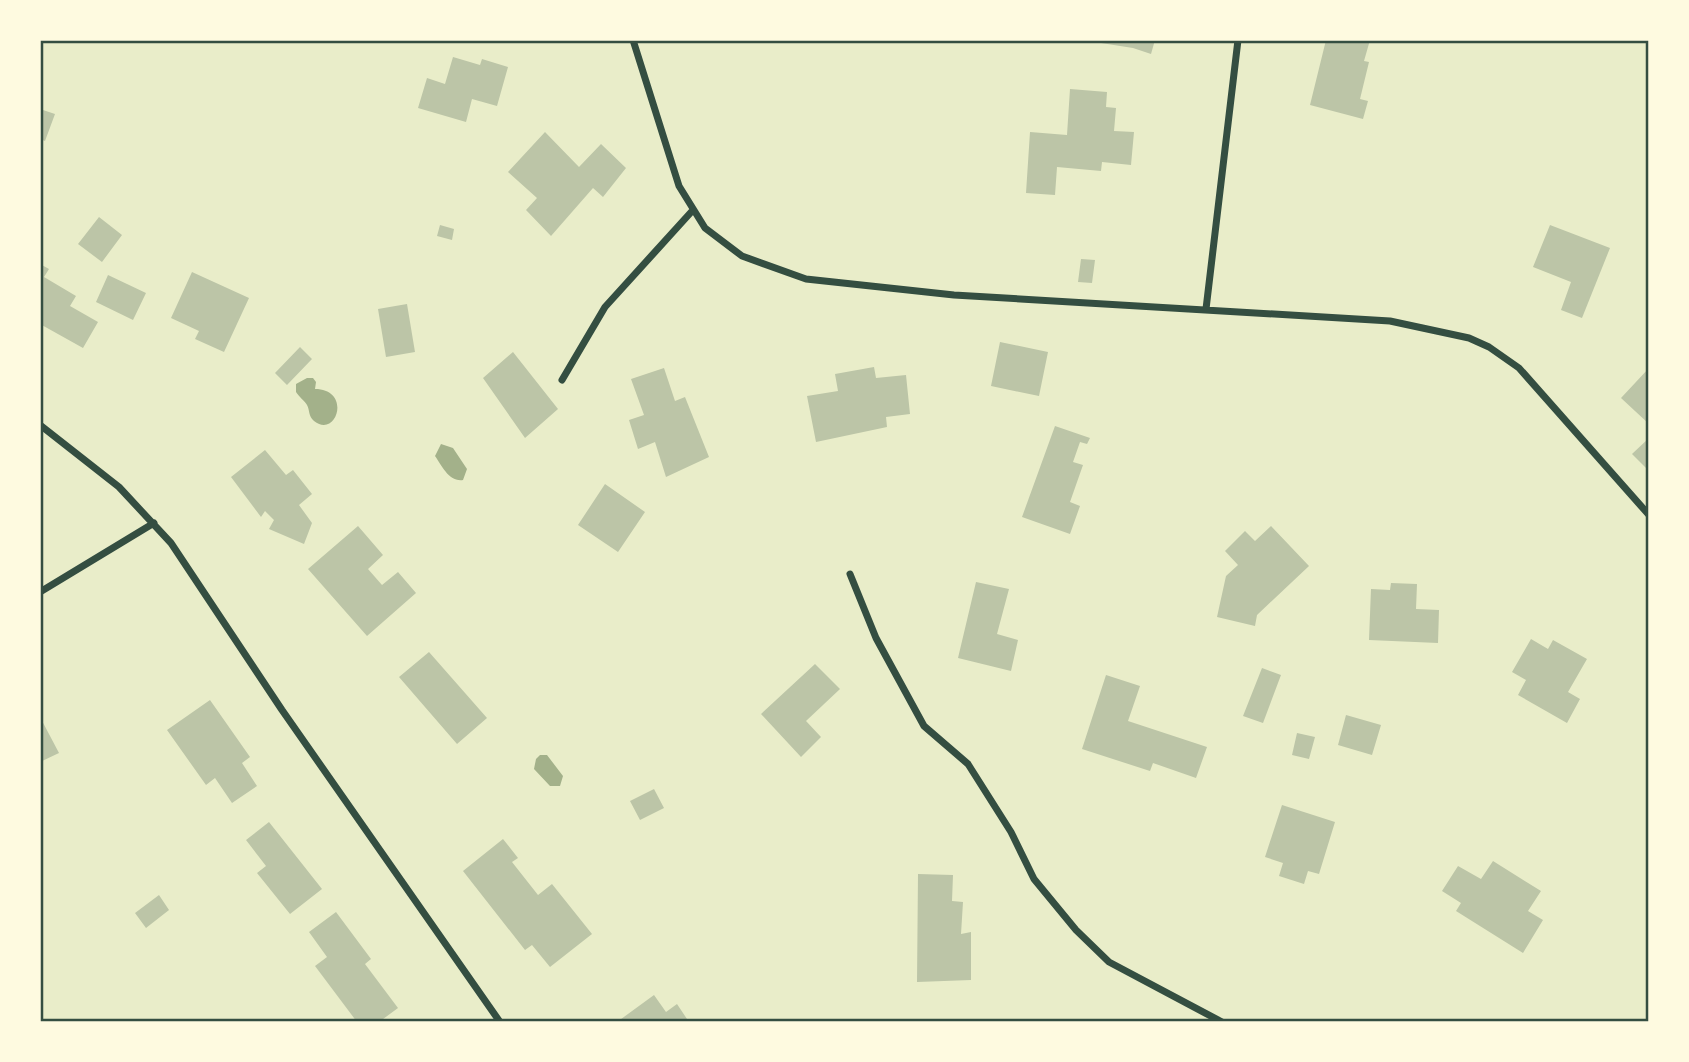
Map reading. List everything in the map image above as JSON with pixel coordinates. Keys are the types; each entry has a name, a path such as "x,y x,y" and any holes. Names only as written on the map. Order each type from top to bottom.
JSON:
{"street":[{"path":"633,40 679,186 705,228 742,256 806,279 954,295 1390,321 1469,338 1489,347 1519,368 1649,514"},
{"path":"1206,309 1238,40"},
{"path":"562,380 605,307 693,210"},
{"path":"40,425 119,487 171,543 282,710 500,1022"},
{"path":"40,592 154,523"},
{"path":"850,574 876,638 924,726 968,764 1011,832 1034,879 1076,930 1109,962 1222,1022"}],"shaded area":[{"path":"313,378 316,382 315,389 327,391 334,397 337,412 329,424 322,425 314,421 306,403 296,392 296,384"},
{"path":"441,444 453,448 467,469 463,480 450,476 435,456"},
{"path":"540,755 547,755 563,776 560,786 550,786 534,769 536,759"}],"building":[{"path":"1102,40 1155,40 1151,54 1101,43"},
{"path":"1326,40 1370,40 1364,61 1369,62 1360,99 1368,101 1363,119 1310,105"},
{"path":"453,57 480,65 482,59 508,67 497,106 472,99 466,122 418,108 427,78 445,84"},
{"path":"1070,89 1107,92 1106,107 1116,108 1114,131 1134,132 1131,165 1102,162 1101,171 1057,167 1055,195 1026,193 1030,132 1067,135"},
{"path":"40,109 55,114 45,141 40,139"},
{"path":"545,132 579,167 601,144 626,168 603,197 593,188 551,236 526,210 537,198 508,172"},
{"path":"99,217 122,235 102,262 78,244"},
{"path":"440,225 454,229 452,240 437,236"},
{"path":"1550,225 1610,248 1582,318 1561,310 1571,282 1533,267"},
{"path":"1081,259 1095,260 1092,283 1078,282"},
{"path":"40,264 49,269 44,277 76,296 70,306 98,322 83,348 40,324"},
{"path":"192,272 249,298 224,352 195,339 199,331 171,318"},
{"path":"108,275 146,293 133,320 96,302"},
{"path":"407,304 415,352 386,357 378,309"},
{"path":"1000,342 1048,352 1039,396 991,386"},
{"path":"300,347 312,359 287,385 275,373"},
{"path":"513,352 558,409 525,438 483,378"},
{"path":"874,367 876,378 906,375 910,414 886,417 887,427 816,442 807,396 838,391 835,374"},
{"path":"664,368 675,401 685,397 709,457 666,477 655,442 638,449 629,420 644,415 631,379"},
{"path":"1649,368 1649,424 1621,398"},
{"path":"1055,426 1090,438 1087,444 1080,442 1073,462 1083,465 1070,502 1080,506 1070,534 1022,517"},
{"path":"1649,438 1649,471 1632,454"},
{"path":"265,450 286,475 293,470 312,494 299,505 312,523 304,544 269,529 274,520 265,511 261,517 231,477"},
{"path":"605,484 645,512 618,552 578,525"},
{"path":"358,526 383,555 368,569 382,585 398,572 416,593 367,636 308,569"},
{"path":"1271,526 1309,566 1257,615 1255,626 1217,617 1226,576 1238,565 1225,551 1245,531 1255,541"},
{"path":"976,582 1009,589 997,634 1018,640 1011,671 958,658"},
{"path":"1391,583 1417,584 1416,609 1439,610 1438,643 1369,640 1371,589 1390,590"},
{"path":"1531,639 1548,649 1553,640 1587,659 1568,692 1580,699 1567,723 1518,695 1526,680 1512,672"},
{"path":"429,652 487,718 457,744 399,677"},
{"path":"815,664 840,689 806,721 821,737 801,757 761,714"},
{"path":"1262,668 1281,675 1263,723 1243,716"},
{"path":"1106,675 1140,686 1128,721 1207,747 1196,778 1153,763 1150,771 1082,749"},
{"path":"210,700 250,757 242,763 257,786 232,803 215,778 206,785 167,730"},
{"path":"1346,715 1381,725 1372,755 1338,745"},
{"path":"40,717 59,753 40,762"},
{"path":"1297,733 1315,737 1309,759 1292,755"},
{"path":"654,789 664,808 640,820 630,801"},
{"path":"1282,805 1335,822 1319,874 1308,871 1304,884 1279,876 1283,863 1265,857"},
{"path":"269,822 322,889 290,914 257,873 266,866 246,840"},
{"path":"503,839 518,858 512,862 538,895 552,884 592,934 550,967 532,945 525,950 463,871"},
{"path":"1493,861 1541,891 1528,911 1543,920 1523,953 1456,911 1461,903 1442,891 1458,866 1481,879"},
{"path":"918,874 953,875 952,901 963,902 961,934 971,932 971,980 917,982"},
{"path":"159,895 169,910 146,928 135,913"},
{"path":"336,912 371,959 365,964 398,1008 379,1022 357,1022 315,966 327,957 309,932"},
{"path":"654,995 666,1012 677,1004 689,1022 617,1022"}]}
